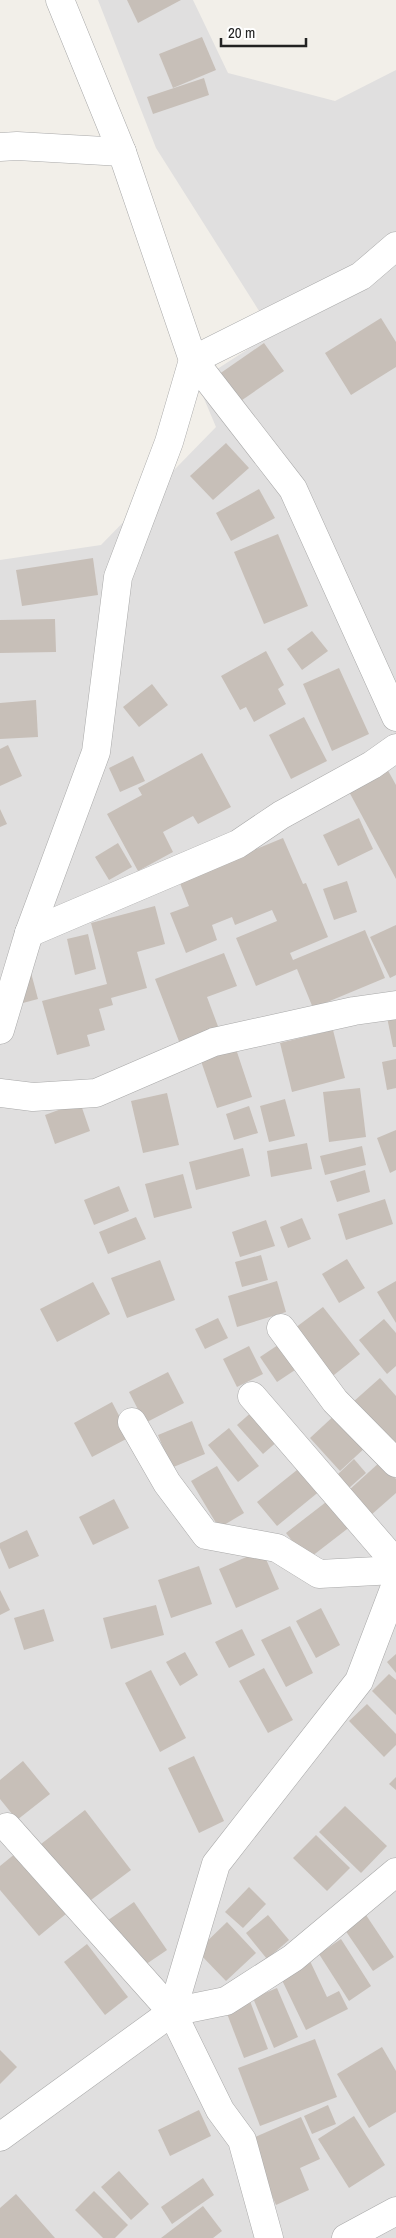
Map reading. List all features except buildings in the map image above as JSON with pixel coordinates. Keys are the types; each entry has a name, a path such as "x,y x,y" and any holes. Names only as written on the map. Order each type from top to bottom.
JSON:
{"street":[{"path":"60,0 122,152 193,360 293,489 396,717"},
{"path":"0,147 17,146 122,152"},
{"path":"0,1030 29,933 96,752 118,577 169,442 193,360 362,276 396,246"},
{"path":"29,933 238,844 281,815 372,765 396,748"},
{"path":"0,1093 33,1097 96,1093 214,1042 354,1011 396,1004"},
{"path":"282,1328 335,1401 396,1463"},
{"path":"252,1396 396,1563"},
{"path":"132,1422 167,1484 206,1535 277,1548 319,1574 396,1570"},
{"path":"172,2012 216,1864 359,1681 396,1584"},
{"path":"7,1827 172,2012 220,2110 242,2140 269,2238"},
{"path":"0,2137 172,2012 226,2001 293,1958 396,1872"},
{"path":"346,2238 396,2211"}],"shaded area":[{"path":"98,0 193,0 228,73 335,101 396,70 396,2238 0,2238 0,560 101,545 216,427 197,382 273,333 156,148"}]}
